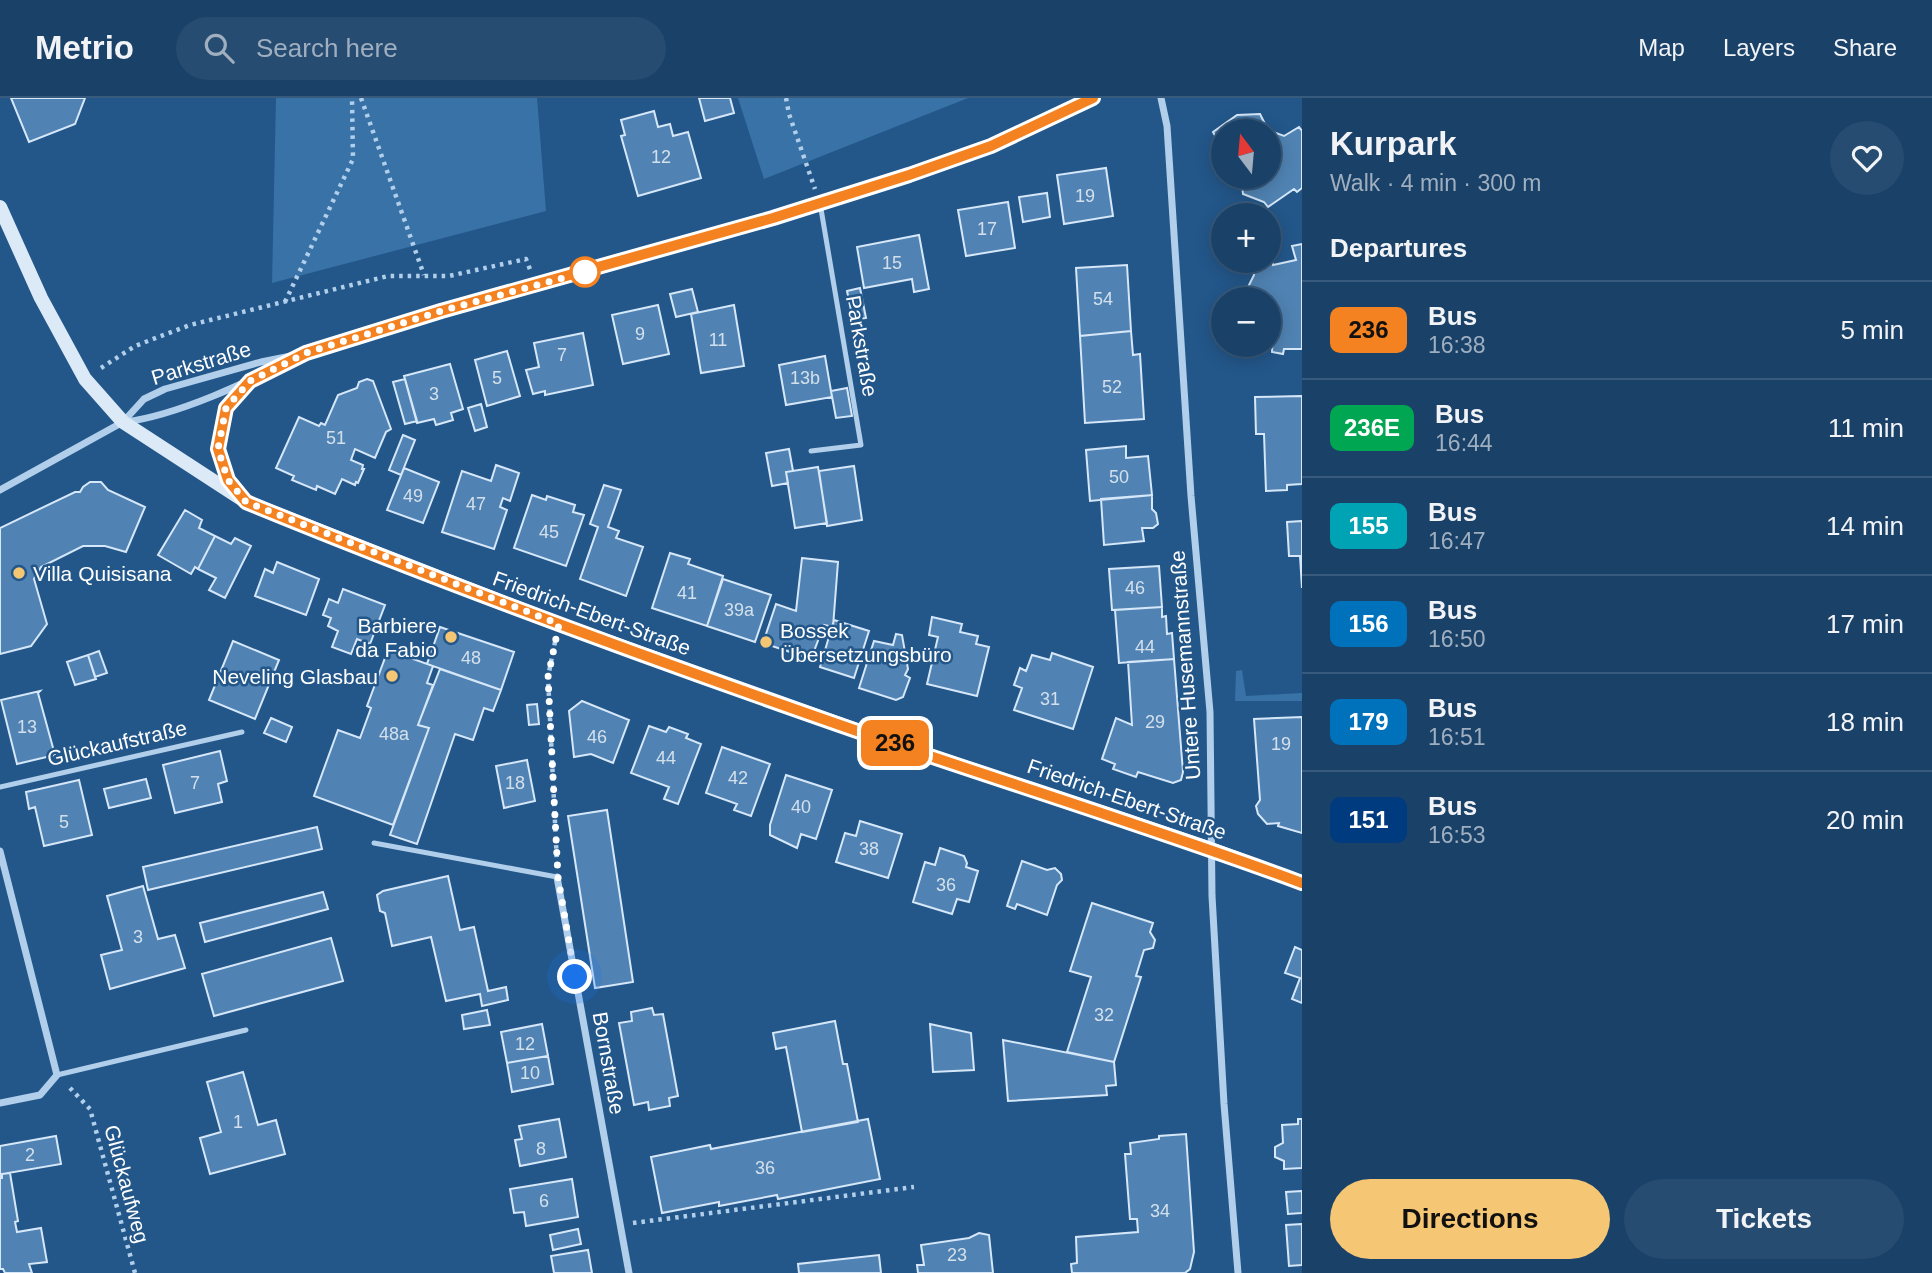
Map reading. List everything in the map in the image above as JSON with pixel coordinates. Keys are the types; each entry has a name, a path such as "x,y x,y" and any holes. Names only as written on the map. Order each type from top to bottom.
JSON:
{"main road":[{"name":"Friedrich-Ebert-Straße","path":"0,207 3,222 85,379 123,422 246,502 559,624 910,749 1211,849 1302,883"}],"street":[{"name":"Parkstraße","path":"123,422 144,399 165,389 261,362 306,353 441,311 820,203 991,146 1093,98"},
{"name":"Untere Husemannstraße","path":"1161,98 1167,126 1189,469 1209,700 1211,849 1224,1104 1238,1273"},
{"name":"Parkstraße","path":"123,422 150,419 250,381 306,353"},
{"name":"Parkstraße","path":"246,502 228,480 218,449 226,408 250,381"},
{"path":"0,490 123,422"},
{"path":"0,851 57,1075 40,1095 0,1103"},
{"name":"Bornstraße","path":"558,877 629,1273"}],"lane":[{"name":"Parkstraße","path":"811,451 861,445 820,203"},
{"name":"Glückaufstraße","path":"0,787 242,732"},
{"path":"374,843 558,877"},
{"path":"57,1075 246,1030"}],"path":[{"path":"285,302 353,159 352,98"},
{"path":"361,98 424,275"},
{"path":"786,98 820,203"},
{"path":"85,379 135,346 190,325 388,276 449,276 526,259 536,286"},
{"path":"558,877 548,677 559,624"},
{"name":"Glückaufweg","path":"57,1075 90,1109 135,1273"},
{"path":"620,1224 914,1187"}],"shaded area":[{"path":"276,98 537,98 546,211 272,283"},
{"path":"738,98 968,98 764,179"},
{"path":"1242,670 1246,696 1302,693 1302,701 1235,701 1236,671"}],"building":[{"path":"11,98 85,98 75,124 29,142"},
{"path":"699,98 730,98 734,113 705,121"},
{"path":"654,111 658,127 670,124 673,136 688,132 701,178 638,196 621,136 625,135 621,120"},
{"path":"1260,114 1262,119 1231,119 1237,115"},
{"path":"1299,127 1302,131 1302,188 1297,192 1294,189 1274,203 1265,203 1243,194 1242,189 1281,189 1281,135 1284,136"},
{"path":"1106,168 1113,216 1064,224 1057,175"},
{"path":"1047,193 1050,217 1023,222 1019,197"},
{"path":"1008,202 1015,248 966,256 958,210"},
{"path":"919,235 929,289 914,292 912,279 864,288 857,247"},
{"path":"1302,244 1302,349 1284,349 1283,354 1281,287 1248,287 1254,273 1281,273 1281,263 1296,260 1292,246"},
{"path":"1127,265 1131,331 1080,336 1076,268"},
{"path":"860,288 866,318 853,320 847,291"},
{"path":"692,289 698,312 676,317 670,294"},
{"path":"658,305 669,354 623,364 612,315"},
{"path":"734,305 744,366 701,373 691,314"},
{"path":"1131,331 1133,355 1140,354 1144,419 1085,423 1080,336"},
{"path":"583,333 593,385 545,395 545,391 533,394 526,370 539,367 534,343"},
{"path":"507,351 520,396 487,406 475,360"},
{"path":"825,356 832,397 786,405 779,365"},
{"path":"450,364 463,409 451,413 453,420 436,425 434,419 417,423 404,376"},
{"path":"367,379 373,381 391,429 386,432 375,458 355,449 351,460 363,465 364,469 358,483 355,485 342,479 335,494 292,480 294,476 276,468 299,417 319,426 321,423 325,425 338,395 357,388 359,382"},
{"path":"405,379 417,421 405,424 393,382"},
{"path":"847,388 852,416 836,418 831,391"},
{"path":"1302,396 1302,484 1287,485 1287,490 1266,491 1264,434 1256,434 1255,397"},
{"path":"481,404 487,427 475,431 468,408"},
{"path":"403,435 415,440 401,475 389,470"},
{"path":"1126,446 1126,458 1148,456 1152,495 1090,501 1086,450"},
{"path":"789,449 793,471 786,472 788,483 772,486 766,453"},
{"path":"496,465 519,473 510,501 503,498 500,507 507,510 494,549 442,532 462,471 491,481"},
{"path":"854,466 862,520 827,526 819,471"},
{"path":"818,467 827,523 795,528 786,472"},
{"path":"404,468 439,482 423,523 387,510"},
{"name":"Villa Quisisana","path":"90,482 101,482 108,490 145,507 126,552 105,546 83,546 41,567 34,579 47,624 31,646 0,654 0,528 80,492"},
{"path":"604,485 621,490 608,527 619,531 616,538 643,547 626,596 580,579 598,527 590,524"},
{"path":"532,495 546,500 547,496 575,505 573,512 584,515 566,566 514,548"},
{"path":"1152,495 1152,509 1156,513 1158,524 1153,528 1142,528 1144,541 1104,545 1101,499"},
{"path":"185,510 202,520 199,528 215,536 198,569 195,567 191,574 158,555"},
{"path":"1302,521 1302,588 1300,556 1289,556 1287,522"},
{"path":"215,536 231,544 235,538 251,546 225,598 209,590 216,578 198,569"},
{"path":"670,553 690,559 688,564 723,576 707,626 652,608"},
{"path":"802,558 838,562 833,627 824,625 811,659 763,643 776,604 796,611"},
{"path":"277,562 319,579 306,615 255,596 265,569 273,573"},
{"path":"1159,566 1162,607 1112,610 1109,569"},
{"path":"723,579 771,595 755,642 707,626"},
{"path":"343,589 385,605 370,644 357,639 351,654 332,647 338,631 328,626 331,618 323,615 329,599 338,603"},
{"path":"1162,607 1162,617 1166,616 1167,634 1172,633 1174,659 1119,663 1115,610"},
{"path":"932,617 962,624 960,632 978,636 976,644 989,647 977,696 927,684 938,637 929,635"},
{"path":"834,620 869,631 854,678 820,667"},
{"path":"440,627 514,652 501,690 427,664"},
{"path":"896,634 902,635 908,669 905,675 910,678 903,697 896,700 859,688 874,641 893,645"},
{"path":"233,641 279,660 255,719 209,700"},
{"path":"388,650 433,666 427,683 433,685 418,725 429,728 393,825 314,796 338,730 360,738 371,708 367,706"},
{"path":"99,651 107,673 95,677 88,655"},
{"path":"1052,653 1093,667 1073,729 1014,710 1022,688 1014,685 1020,668 1026,671 1032,655 1050,660"},
{"path":"88,655 96,679 75,685 67,662"},
{"path":"1174,659 1183,772 1181,780 1173,783 1138,772 1136,777 1113,769 1115,764 1102,759 1116,718 1132,725 1128,662"},
{"path":"440,669 501,690 493,711 484,708 473,740 455,734 417,844 390,835 429,728 418,725"},
{"path":"40,691 38,693 55,755 17,764 1,700"},
{"path":"582,701 629,720 613,763 591,754 574,757 569,711"},
{"path":"537,704 539,724 529,725 527,705"},
{"path":"1302,717 1302,833 1278,826 1279,823 1267,824 1258,814 1256,806 1260,800 1254,719"},
{"path":"271,718 292,727 286,742 264,733"},
{"path":"649,726 666,732 669,727 688,734 686,738 701,744 678,804 664,799 669,787 631,773"},
{"path":"722,747 770,764 751,816 734,810 737,804 706,793"},
{"path":"220,751 227,781 218,784 222,802 175,813 163,765"},
{"path":"527,760 535,801 504,808 496,766"},
{"path":"786,775 832,790 816,839 801,834 797,848 770,835 770,825"},
{"path":"146,779 151,798 109,808 104,789"},
{"path":"79,780 92,835 44,846 35,807 29,809 26,792"},
{"path":"607,810 633,982 595,988 568,816"},
{"path":"860,821 902,834 888,878 836,862 845,833 856,836"},
{"path":"317,827 322,849 148,890 143,867"},
{"path":"940,848 964,856 966,867 978,871 969,902 957,899 952,914 913,902 925,862 935,865"},
{"path":"1022,861 1047,870 1055,868 1061,874 1062,880 1057,885 1047,915 1017,904 1015,909 1007,906"},
{"path":"448,876 460,930 474,927 488,991 506,987 508,1000 482,1006 480,994 446,1001 431,937 392,946 385,913 380,911 377,895 383,891"},
{"path":"143,886 158,939 175,935 185,968 110,989 101,955 122,950 107,896"},
{"path":"323,892 328,909 205,942 200,923"},
{"path":"1092,903 1153,923 1150,932 1155,940 1153,948 1144,950 1136,976 1141,977 1114,1062 1067,1052 1091,977 1070,971"},
{"path":"331,938 343,981 214,1016 202,974"},
{"path":"1295,947 1302,950 1302,1003 1292,999 1300,978 1285,973"},
{"path":"652,1008 654,1015 663,1014 678,1096 669,1098 670,1106 649,1110 648,1102 634,1105 619,1023 632,1021 631,1012"},
{"path":"487,1010 490,1025 464,1029 462,1015"},
{"path":"835,1021 843,1064 847,1064 858,1122 802,1132 786,1047 776,1049 773,1033"},
{"path":"542,1024 548,1056 507,1063 501,1032"},
{"path":"930,1024 971,1033 974,1070 933,1072"},
{"path":"1003,1040 1114,1062 1116,1085 1106,1086 1107,1095 1008,1101"},
{"path":"548,1056 553,1084 512,1092 507,1063"},
{"path":"243,1072 258,1125 276,1120 285,1154 210,1174 200,1138 221,1132 207,1082"},
{"path":"559,1119 566,1157 520,1166 515,1140 522,1139 519,1126"},
{"path":"868,1119 880,1179 778,1199 777,1195 719,1206 719,1202 662,1213 651,1157 710,1145 711,1149"},
{"path":"1298,1119 1302,1119 1302,1168 1284,1169 1284,1161 1275,1157 1275,1147 1283,1143 1282,1125 1298,1124"},
{"path":"1186,1134 1194,1252 1190,1269 1185,1273 1072,1273 1071,1264 1077,1263 1076,1237 1138,1232 1137,1219 1130,1219 1125,1154 1131,1154 1130,1143 1159,1139 1159,1136"},
{"path":"56,1136 61,1164 2,1174 0,1178 0,1146"},
{"path":"10,1173 18,1221 15,1222 17,1232 41,1228 47,1262 29,1264 32,1273 5,1273 0,1269 0,1178 2,1174"},
{"path":"572,1179 578,1217 526,1226 524,1212 514,1213 510,1189"},
{"path":"1302,1191 1302,1213 1288,1214 1286,1192"},
{"path":"1302,1224 1302,1265 1289,1266 1286,1225"},
{"path":"578,1229 581,1244 553,1250 550,1235"},
{"path":"979,1233 989,1235 993,1273 918,1273 917,1265 924,1265 921,1245 969,1238"},
{"path":"588,1250 592,1273 554,1273 551,1256"},
{"path":"879,1255 881,1273 799,1273 798,1264"}],"bus line":[{"name":"236","path":"1093,98 991,146 909,175 773,218 441,311 306,353 250,381 226,408 219,434 218,449 222,467 228,480 246,502 535,615 910,749 1211,849 1302,883"}],"place":[{"name":"Villa Quisisana","path":"19,573"},
{"name":"Barbiere da Fabio","path":"451,637"},
{"name":"Bossek Übersetzungsbüro","path":"766,642"},
{"name":"Neveling Glasbau","path":"392,676"}],"route":[{"path":"575,977 558,877 548,677 559,624 246,502 228,480 218,449 226,408 250,381 306,353 441,311 585,272"}]}
